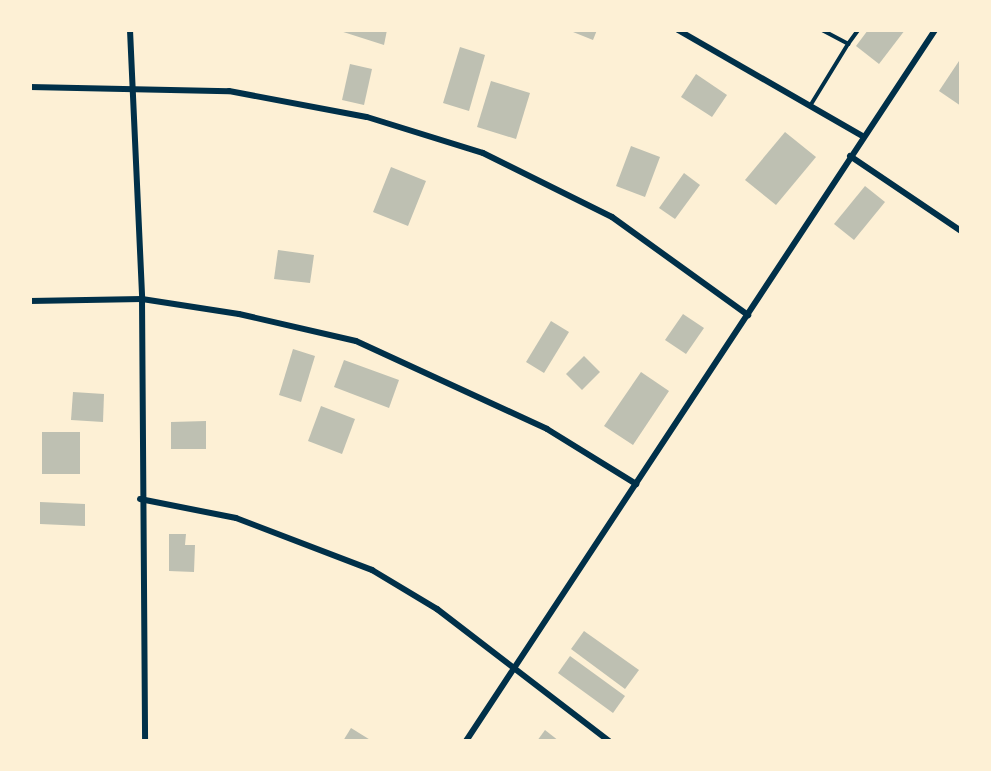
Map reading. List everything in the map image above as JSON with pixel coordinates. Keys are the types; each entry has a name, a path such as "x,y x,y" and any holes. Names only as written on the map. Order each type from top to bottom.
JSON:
{"street":[{"path":"130,30 130,86 142,299 140,499 145,741"},
{"path":"678,30 862,136"},
{"path":"466,741 748,315 862,136 935,30"},
{"path":"30,87 130,86 229,91 367,117 483,153 612,217 748,315"},
{"path":"850,156 961,231"},
{"path":"30,301 142,299 356,341 548,429 636,484"},
{"path":"140,499 237,518 372,570 515,668 609,741"}],"lane":[{"path":"822,30 848,44"},
{"path":"810,106 858,30"}],"building":[{"path":"337,30 387,30 384,45"},
{"path":"568,30 597,30 593,40"},
{"path":"868,30 905,30 879,64 856,46"},
{"path":"460,47 485,55 469,111 443,103"},
{"path":"961,58 961,106 939,91"},
{"path":"350,64 372,69 364,105 342,100"},
{"path":"696,74 727,95 712,117 681,97"},
{"path":"491,81 530,93 516,139 477,127"},
{"path":"785,132 816,157 776,205 745,180"},
{"path":"631,146 660,157 645,197 616,186"},
{"path":"391,167 426,181 408,226 373,212"},
{"path":"684,173 700,185 675,219 659,208"},
{"path":"865,186 885,202 854,240 834,224"},
{"path":"278,250 314,255 310,283 274,279"},
{"path":"683,314 704,328 686,354 665,340"},
{"path":"551,321 569,332 544,373 526,362"},
{"path":"293,349 315,356 301,402 279,395"},
{"path":"584,356 600,372 582,390 566,374"},
{"path":"344,360 399,380 389,408 334,387"},
{"path":"641,372 669,391 633,445 604,426"},
{"path":"73,392 104,394 103,422 71,420"},
{"path":"321,406 355,419 342,454 308,441"},
{"path":"206,421 206,449 171,449 171,422"},
{"path":"42,432 80,432 80,474 42,474"},
{"path":"40,502 85,504 85,526 40,524"},
{"path":"169,534 186,534 185,545 195,545 194,572 169,571"},
{"path":"584,631 639,670 625,689 571,649"},
{"path":"570,656 625,696 613,713 558,673"},
{"path":"351,728 372,741 343,741"},
{"path":"545,730 559,741 537,741"}]}
